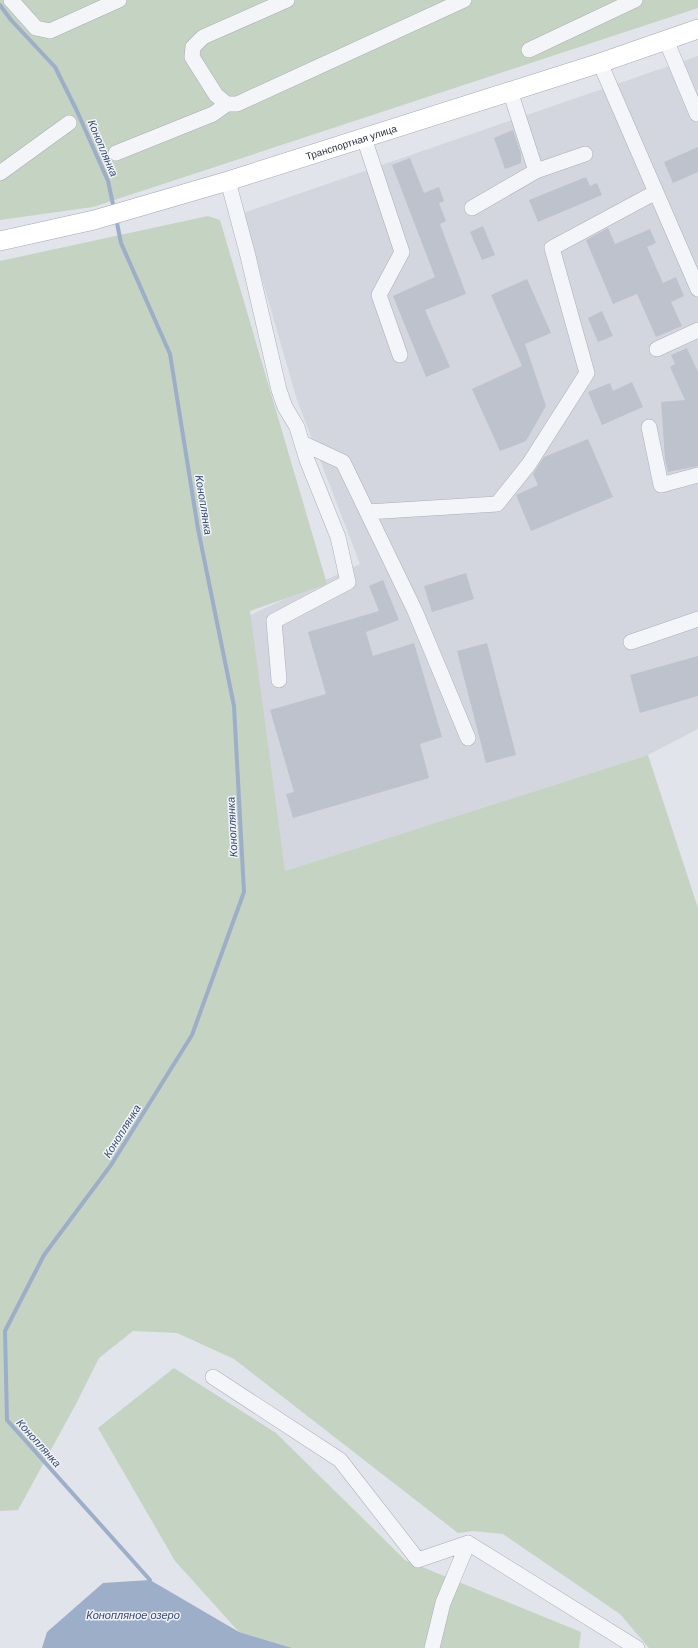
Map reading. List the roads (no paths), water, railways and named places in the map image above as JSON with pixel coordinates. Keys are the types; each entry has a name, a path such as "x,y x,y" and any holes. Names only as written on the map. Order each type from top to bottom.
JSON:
{"main road":[{"name":"Транспортная улица","path":"0,241 94,220 228,181 600,63 698,29"}],"lane":[{"path":"11,0 36,28 50,31 119,0"},
{"path":"227,104 216,95 192,57 193,47 203,38 287,0"},
{"path":"116,153 213,114 227,104 237,104 464,0"},
{"path":"529,50 634,0"},
{"path":"666,40 697,114"},
{"path":"600,63 698,290"},
{"path":"510,92 536,171"},
{"path":"0,172 69,123"},
{"path":"364,138 402,252 379,295 400,355"},
{"path":"472,208 536,171 586,154"},
{"path":"228,181 248,256 279,390 285,407 297,427 338,537 348,582 274,621 279,680"},
{"path":"368,512 497,504 529,464 587,373 552,248 656,192"},
{"path":"658,350 698,330"},
{"path":"649,427 661,485 698,474"},
{"path":"302,443 343,462 416,611 468,738"},
{"path":"631,642 698,619"},
{"path":"213,1377 340,1460 418,1560 468,1543"},
{"path":"432,1648 443,1602 468,1543"},
{"path":"468,1543 637,1648"}],"water":[{"name":"Конопляное озеро","path":"150,1580 239,1632 292,1648 42,1648 47,1632 103,1583"}],"waterway":[{"name":"Коноплянка","path":"0,5 11,20 55,67 76,109 108,181 114,209"},
{"name":"Коноплянка","path":"116,218 121,243 170,354 198,529 234,706 244,892 192,1035 111,1165 44,1255 5,1331 7,1420 150,1580"}]}
